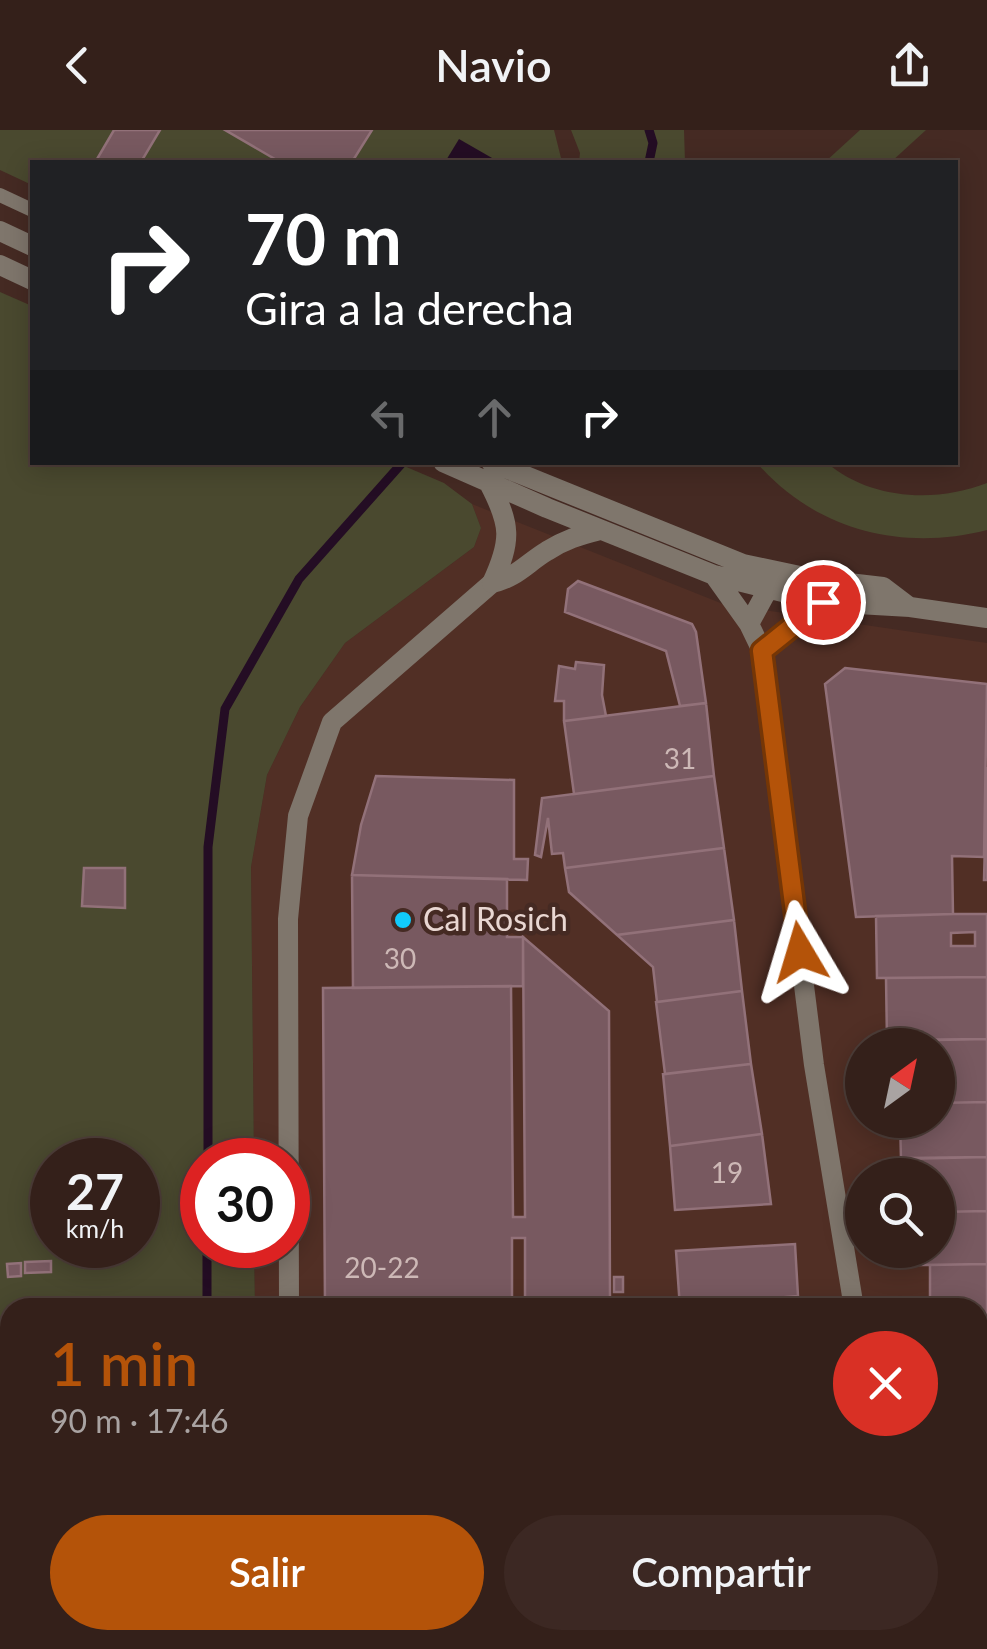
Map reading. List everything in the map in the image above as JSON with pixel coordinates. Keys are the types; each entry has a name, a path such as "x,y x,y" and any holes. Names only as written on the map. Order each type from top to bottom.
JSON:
{"street":[{"path":"0,231 30,245"},
{"path":"0,265 30,279"},
{"path":"456,465 490,473 743,564 883,587 910,607"},
{"path":"490,473 602,530 714,575 823,602 910,607 987,618"},
{"path":"289,1298 288,919 298,816 332,722 492,583 508,549 502,509 490,473"},
{"path":"492,583 512,579 544,552 571,537 602,530"},
{"path":"749,624 768,590 788,574"},
{"path":"714,575 749,624 762,651 814,1065 852,1298"},
{"path":"762,651 823,602"}],"lane":[{"path":"0,195 30,209"}],"shaded area":[{"path":"0,130 554,130 562,160 30,160 30,184 0,170"},
{"path":"571,130 684,130 685,160 579,160"},
{"path":"860,130 926,130 893,160 827,160"},
{"path":"459,139 496,160 446,160"},
{"path":"0,292 30,305 30,465 402,465 444,483 472,504 481,528 474,547 345,643 300,707 267,775 251,867 254,1138 180,1138 180,1268 254,1268 255,1298 0,1298"},
{"path":"759,465 830,465 863,485 904,494 947,494 987,483 987,530 923,538 862,530 805,505"},
{"path":"472,504 723,604 987,643 987,1298 255,1298 254,1268 310,1268 310,1138 254,1138 251,867 267,775 300,707 345,643 474,547 481,528"}],"building":[{"path":"114,130 160,130 142,160 97,159"},
{"path":"225,130 372,130 353,160 277,160"},
{"path":"578,581 692,624 706,703 680,706 666,651 565,612 568,589"},
{"path":"576,662 604,665 602,695 606,716 564,721 564,701 555,701 559,666 575,669"},
{"path":"845,668 987,684 984,857 952,856 953,914 856,917 825,684"},
{"path":"706,703 714,776 574,794 564,721"},
{"path":"987,767 987,880 984,880"},
{"path":"376,776 514,780 514,859 528,859 527,880 352,875 361,825"},
{"path":"714,776 724,848 565,868 563,853 552,854 548,818 541,857 535,855 542,798"},
{"path":"724,848 734,920 617,935 569,892 565,868"},
{"path":"84,868 125,868 125,908 82,906"},
{"path":"352,875 507,879 507,937 523,937 523,986 353,988"},
{"path":"987,914 987,977 877,978 876,916","holes":["975,932 975,946 951,946 951,933"]},
{"path":"734,920 742,991 657,1002 653,967 617,935"},
{"path":"523,937 609,1011 610,1298 525,1298 525,1238 512,1238 512,1298 325,1298 323,988 511,986 513,1217 525,1217"},
{"path":"987,977 987,1039 955,1040 955,1028 887,1028 886,978"},
{"path":"742,991 751,1064 665,1074 656,1002"},
{"path":"955,1039 987,1039 987,1102 955,1103"},
{"path":"751,1064 762,1134 670,1146 663,1074"},
{"path":"987,1102 987,1157 901,1158 900,1138 955,1138 955,1103"},
{"path":"762,1134 771,1204 675,1210 670,1146"},
{"path":"987,1157 987,1211 955,1212 955,1158 908,1158"},
{"path":"987,1211 987,1264 955,1264 955,1212"},
{"path":"795,1244 798,1296 679,1298 676,1251"},
{"path":"25,1262 30,1262 30,1268 51,1268 51,1272 25,1273"},
{"path":"21,1263 21,1276 8,1277 7,1264"},
{"path":"987,1264 987,1298 930,1298 930,1268"},
{"path":"614,1277 623,1277 623,1292 614,1292"}],"waterway":[{"path":"649,130 653,143 649,160"},
{"path":"208,1138 208,847 225,709 299,579 400,465"},
{"path":"207,1268 207,1298"}],"place":[{"name":"Cal Rosich","path":"403,920"}],"route":[{"path":"800,952 762,651 823,602"}]}
